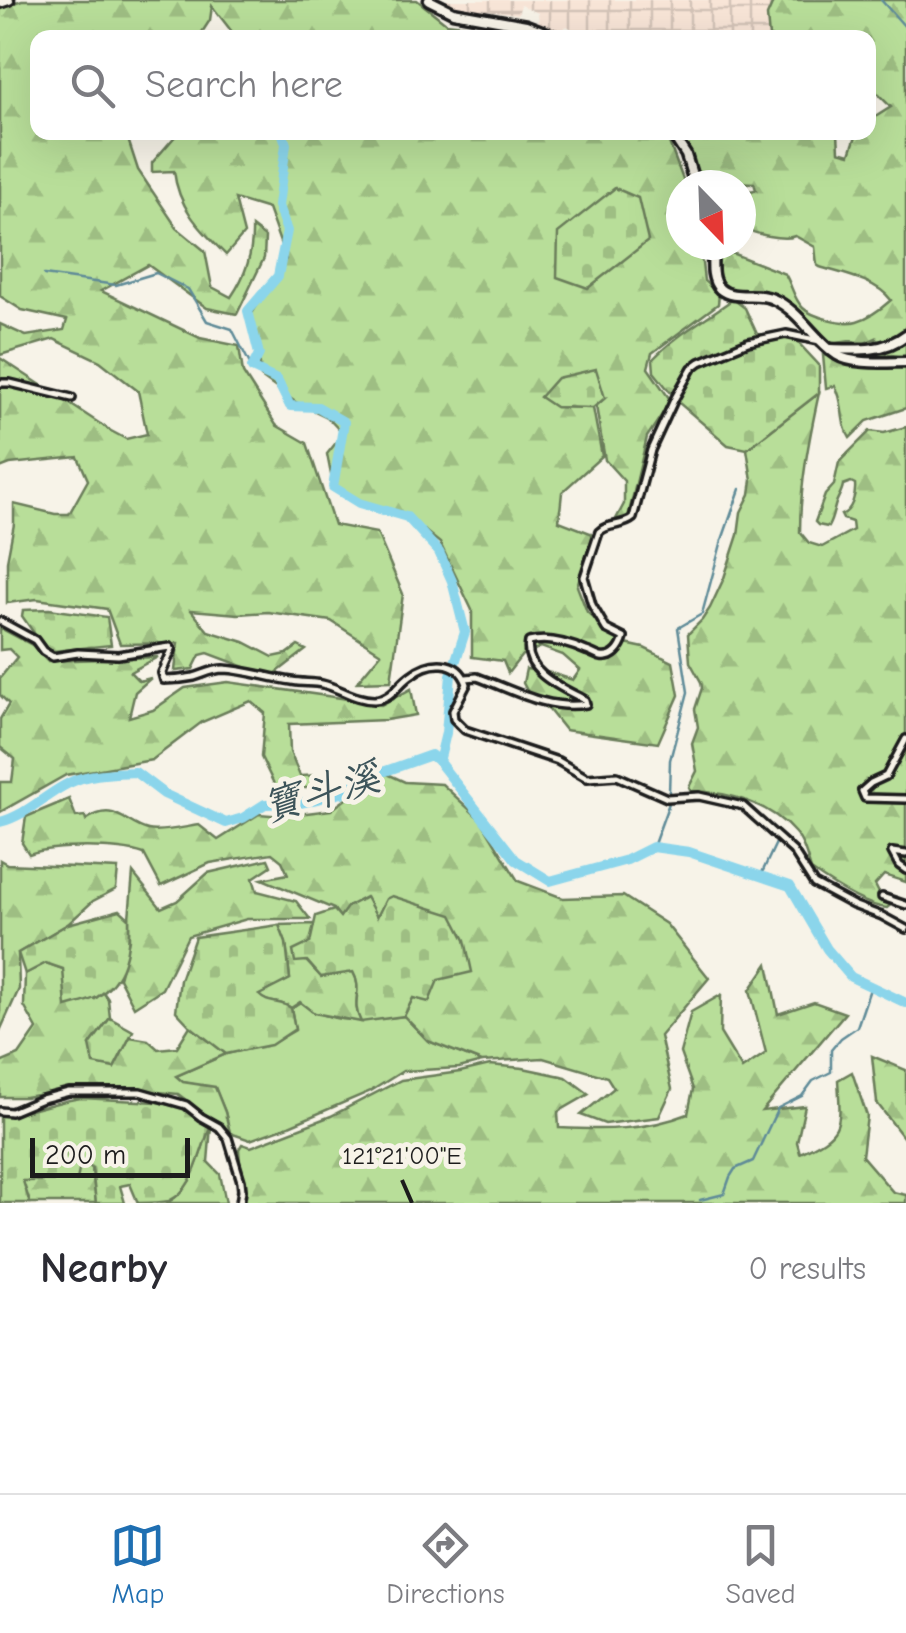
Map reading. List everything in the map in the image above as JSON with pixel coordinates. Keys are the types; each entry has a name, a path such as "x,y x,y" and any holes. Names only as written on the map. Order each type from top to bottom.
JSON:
{"street":[{"path":"0,3 9,0"},
{"path":"429,0 453,12 539,30"},
{"path":"676,140 691,170"},
{"path":"713,260 713,280 720,289 728,294 772,298 840,358 906,362"},
{"path":"466,678 477,678 540,700 586,704 539,673 527,650 529,642 560,642 606,658 623,644 624,638 606,629 592,605 584,577 599,532 633,518 652,450 685,378 700,362 748,342 786,334 823,342"},
{"path":"831,349 888,346 906,335"},
{"path":"0,383 72,398"},
{"path":"0,621 35,640 53,657 78,652 118,655 170,647 162,673 164,680 220,669 322,684 372,700 396,691 407,676 420,669 444,663 454,666 468,684 453,712 454,720 465,730 558,761 587,778 617,776 667,798 698,796 742,806 794,851 814,884 852,906 906,929"},
{"path":"906,739 886,776 862,792 865,798 906,799"},
{"path":"906,854 892,852 906,870"},
{"path":"882,898 906,905"},
{"path":"0,1111 11,1112 70,1092 140,1092 186,1105 219,1127 228,1138 241,1181 240,1203"}],"shaded area":[{"path":"436,0 774,0 768,30 574,30 567,26 555,30 539,23 538,13 521,5 518,14 446,5"}],"green space":[{"path":"22,0 417,0 446,23 511,30 231,30 212,6 204,30 30,30 30,140 128,140 138,170 177,228 205,251 212,287 231,297 248,264 252,227 265,237 264,258 237,314 207,308 148,265 101,291 200,338 239,346 243,373 276,425 307,443 334,525 377,533 403,594 391,681 357,682 381,653 331,621 268,612 191,610 208,631 244,642 273,657 298,646 306,650 275,674 208,653 200,655 193,669 175,671 178,643 120,644 107,609 37,599 7,603 14,504 69,514 88,480 78,457 0,468 0,358 126,439 147,434 138,391 100,361 54,339 0,355 0,324 26,336 64,330 67,320 22,310 0,296 0,8"},
{"path":"774,0 906,0 906,358 854,353 876,338 865,343 831,344 811,322 774,294 730,290 717,272 715,260 749,260 785,274 803,308 837,321 861,320 891,300 868,283 817,265 815,247 795,236 756,233 756,170 695,170 683,140 838,140 839,151 850,154 855,140 876,140 876,117 891,107 876,92 876,30 768,30 767,16"},
{"path":"172,140 668,140 679,170 666,170 666,260 702,260 704,281 719,294 718,304 652,353 648,368 669,398 647,437 628,517 616,519 624,504 624,481 605,460 596,406 605,398 555,407 593,408 602,456 562,492 559,521 593,534 577,586 587,612 621,643 644,648 673,662 679,695 658,743 565,730 549,710 530,696 523,683 526,669 573,680 580,670 563,655 541,647 522,655 508,673 503,661 472,657 472,610 440,543 409,518 334,490 327,454 343,434 327,417 294,401 261,377 248,320 286,259 268,209 235,199 244,234 226,255 186,207 174,171 152,172 152,163"},
{"path":"615,188 638,198 648,241 588,288 557,277 558,233"},
{"path":"733,299 745,308 757,334 792,336 819,365 819,393 747,449 728,445 679,403 654,372 653,359 662,350"},
{"path":"823,355 906,369 906,408 867,421 850,438 838,392 835,386 826,388"},
{"path":"596,369 605,398 593,408 555,407 540,397 557,378"},
{"path":"819,393 802,497 800,532 809,543 822,547 853,530 852,522 841,515 854,498 855,484 851,482 843,485 828,527 815,522 825,495 834,485 839,462 870,431 884,433 906,427 906,882 884,875 875,885 881,897 894,902 887,908 858,899 811,870 798,837 773,814 748,801 691,791 689,787 697,771 692,743 698,727 695,709 702,688 690,662 688,634 710,608 738,535 752,480 747,449"},
{"path":"49,609 107,617 111,645 45,649 22,616 23,610"},
{"path":"0,628 32,645 47,661 158,657 130,672 139,681 151,678 135,692 129,717 153,710 185,688 228,682 381,705 411,689 416,715 289,724 290,752 300,776 323,775 319,788 276,788 261,757 265,713 251,701 202,722 152,760 66,775 0,812 0,782 12,782 15,759 0,747 0,719 9,704 0,695 0,678 17,657 9,649 0,650"},
{"path":"383,772 405,782 442,784 481,820 518,881 563,898 623,896 666,924 709,978 660,1036 672,1089 659,1117 605,1124 581,1115 614,1088 607,1077 543,1058 482,1062 428,1041 404,1016 413,998 377,918 340,918 334,909 262,879 288,874 282,861 272,853 210,863 161,886 144,854 86,847 29,854 22,843 26,817 69,799 76,817 85,816 86,820 105,812 153,831 199,825 218,840 259,814 282,816 331,810"},
{"path":"268,859 271,866 253,878 257,891 296,901 310,919 247,919 188,936 162,989 134,1007 119,978 129,939 133,873 161,908 177,901 208,873"},
{"path":"0,860 7,864 118,869 116,889 93,901 68,924 18,953 19,989 0,1031"},
{"path":"392,896 452,915 465,940 472,972 438,980 429,1002 413,998 404,1016 361,1022 353,972 321,977 307,961 295,962 293,951 310,943 316,916 334,910 340,917 347,907 366,897 377,917 386,899"},
{"path":"120,910 129,918 127,952 114,982 97,997 66,1007 63,969 46,963 25,974 18,953 68,924"},
{"path":"315,924 306,961 321,977 353,971 361,1022 314,1013 300,1002 291,1008 258,995 290,979 286,943 279,925"},
{"path":"279,925 286,943 290,979 259,995 291,1008 295,1029 271,1045 226,1054 176,1011 180,980 195,937"},
{"path":"46,963 63,969 95,999 103,992 108,999 110,1018 90,1045 114,1068 130,1037 148,1040 158,1049 177,1047 190,1026 226,1054 176,1076 183,1082 215,1087 230,1133 178,1094 117,1088 0,1097 0,1063 19,1055 37,1029 24,1006 25,974"},
{"path":"768,964 778,1014 814,1002 845,1013 762,1111 805,1106 797,1142 800,1153 825,1140 837,1126 838,1080 852,1072 867,1116 862,1156 893,1192 906,1195 906,1203 240,1203 242,1144 251,1147 331,1116 401,1080 490,1065 566,1077 589,1094 558,1112 559,1128 640,1126 688,1114 693,1089 680,1053 691,1012 721,995 720,1033 742,1069 766,1053 750,990"},
{"path":"300,1002 337,1018 404,1016 428,1041 482,1062 459,1068 403,1071 371,1091 250,1140 230,1133 215,1088 182,1082 176,1076 226,1054 271,1044 295,1030 291,1008"},
{"path":"110,1018 133,1031 114,1068 94,1064 90,1045"},
{"path":"872,1056 906,1070 906,1141 877,1103"},
{"path":"81,1098 157,1102 184,1108 211,1126 185,1188 169,1201 138,1203 130,1184 120,1186 125,1203 96,1203 92,1168 81,1161 77,1180 23,1181 30,1203 0,1203 0,1116"},
{"path":"211,1126 208,1162 220,1174 226,1203 166,1203 190,1180"},
{"path":"80,1161 92,1168 96,1203 30,1203 22,1181 76,1180"}],"waterway":[{"path":"881,0 906,28"},
{"path":"285,140 278,206 287,231 278,276 248,311 259,354 252,368 277,380 290,406 318,407 344,422 333,487 359,503 407,517 439,552 452,581 465,632 451,675 439,762"},
{"path":"44,275 116,285 156,273 188,289 207,321 232,329 252,368"},
{"path":"669,793 670,760 688,692 678,628 702,614 740,489"},
{"name":"寶斗溪","path":"0,822 74,781 135,772 164,794 226,823 265,804 301,803 342,793 363,779 431,755 516,860 550,881 627,860 653,847 689,852 790,886 827,949 851,977 906,1003"},
{"path":"653,847 669,803"},
{"path":"760,877 776,843"},
{"path":"700,1200 724,1194 735,1169 753,1161 778,1108 802,1096 813,1081 831,1072 831,1050 857,1027 871,986"}]}
